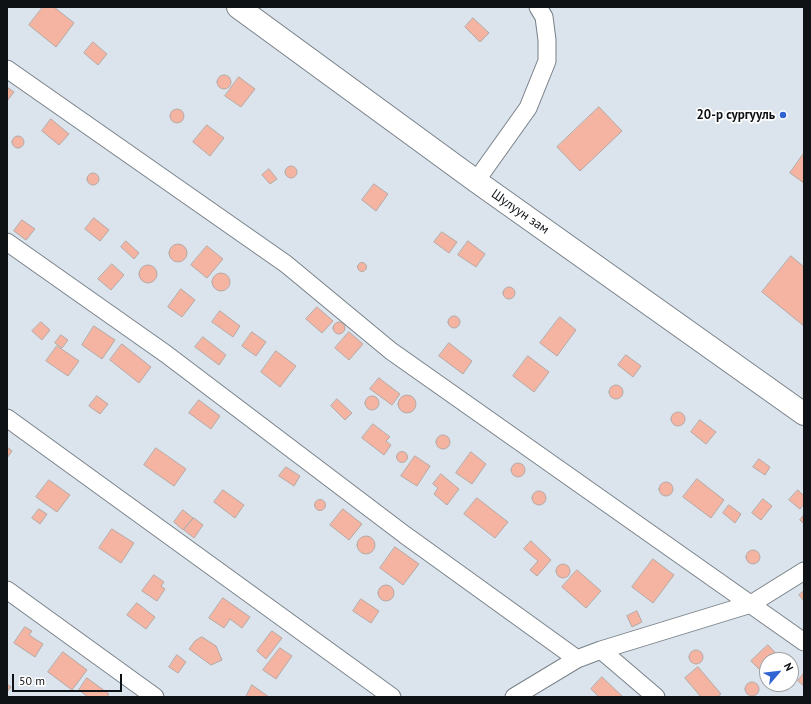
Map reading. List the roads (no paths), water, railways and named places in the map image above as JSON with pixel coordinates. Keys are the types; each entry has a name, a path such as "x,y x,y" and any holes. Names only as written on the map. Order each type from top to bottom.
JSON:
{"street":[{"name":"Шулуун зам","path":"238,7 476,181 804,414"},
{"path":"476,181 528,108 547,61 547,40 544,18 538,7"},
{"path":"7,69 286,264 391,351 804,642"},
{"path":"7,242 166,354 405,535 577,659"},
{"path":"7,418 392,697"},
{"path":"514,697 577,659 601,650 751,604 804,571"},
{"path":"7,590 155,697"},
{"path":"601,650 656,697"}],"place":[{"name":"20-р сургууль","path":"783,115"}]}
